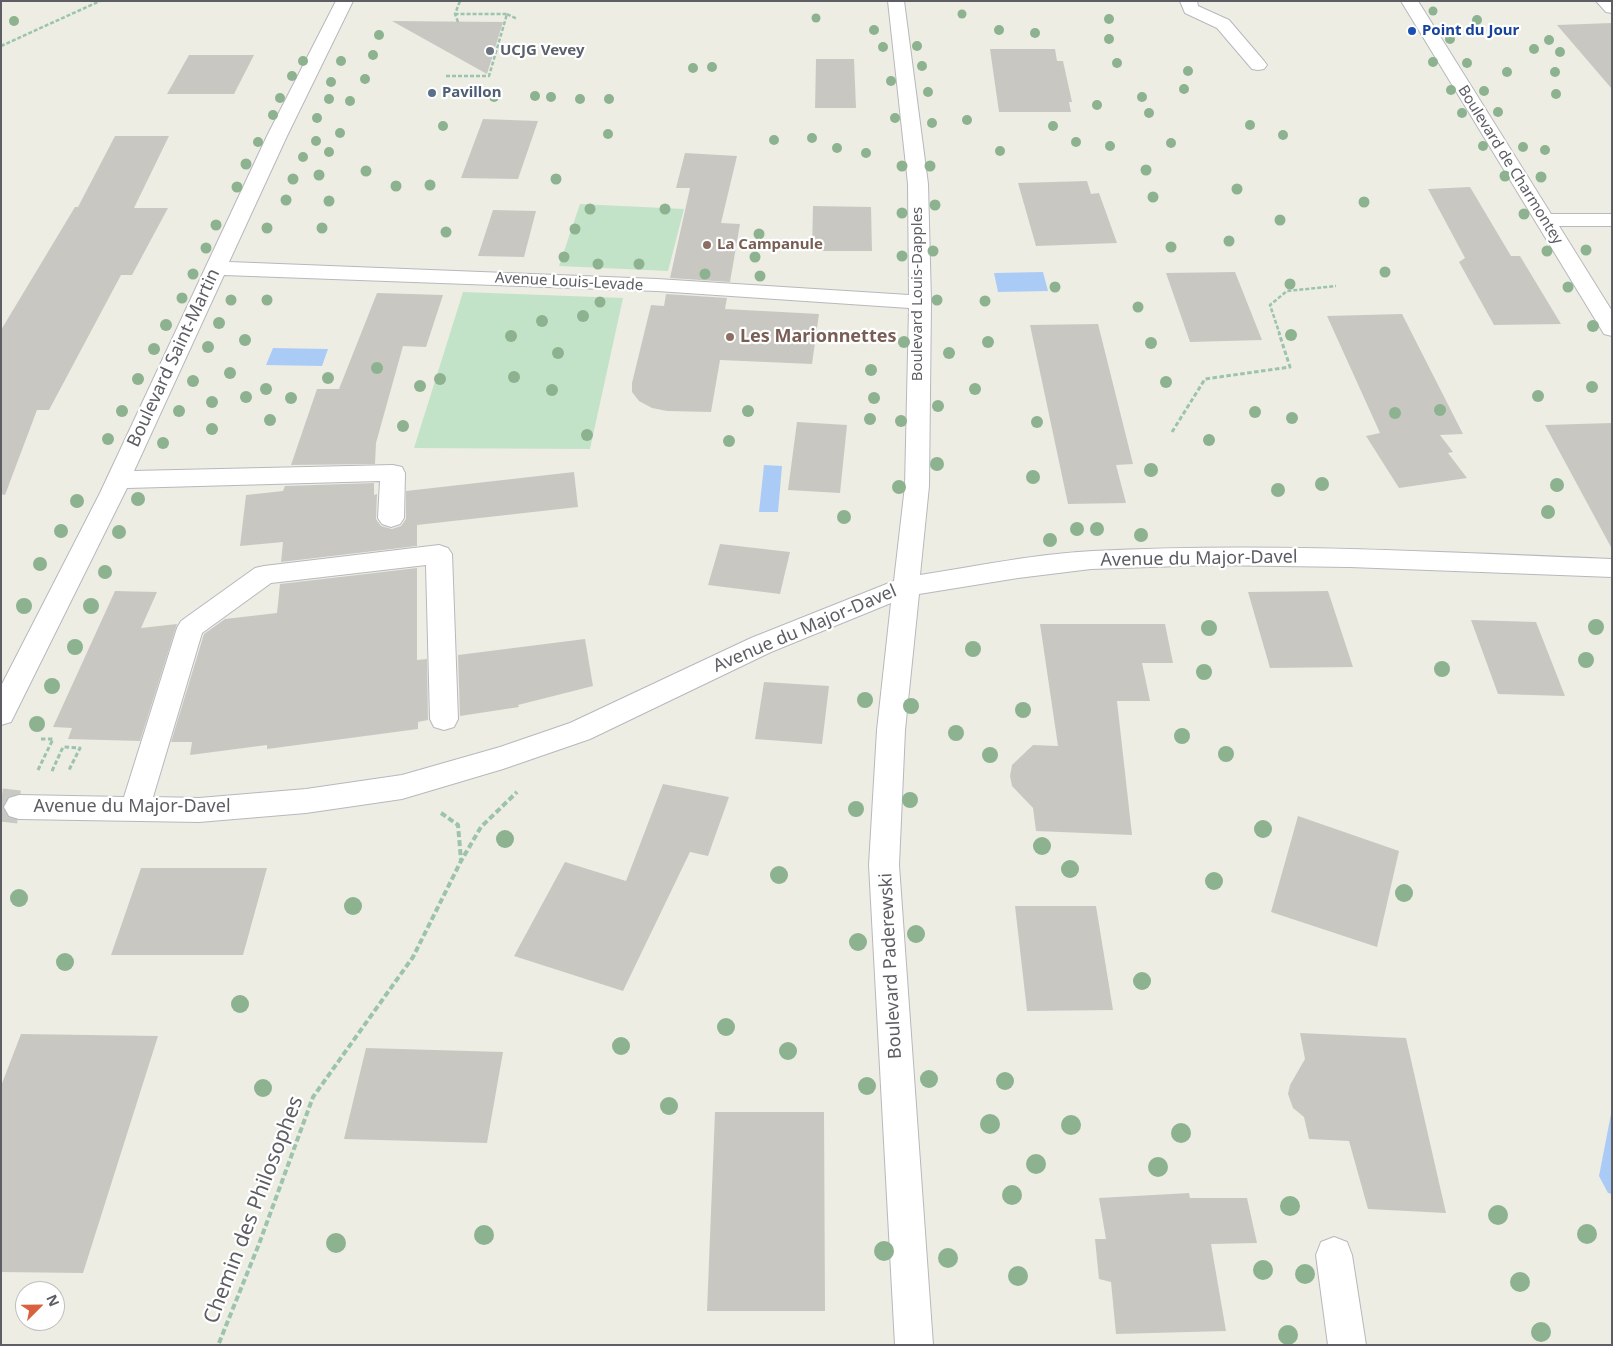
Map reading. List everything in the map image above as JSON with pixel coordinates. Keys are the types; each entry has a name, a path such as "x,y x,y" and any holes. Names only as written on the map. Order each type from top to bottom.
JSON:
{"street":[{"name":"Boulevard Saint-Martin","path":"1,714 117,480 277,136 344,1"},
{"name":"Boulevard Louis-Dapples","path":"896,1 918,184 920,302 916,486 905,587"},
{"path":"1188,1 1191,9 1223,24 1258,65"},
{"name":"Boulevard de Charmontey","path":"1409,1 1612,329"},
{"path":"1604,1 1612,8"},
{"path":"1545,220 1612,220"},
{"name":"Avenue Louis-Levade","path":"217,268 442,275 852,296 920,302"},
{"path":"117,480 393,472 391,518"},
{"path":"135,809 190,628 264,575 440,554 444,719"},
{"name":"Avenue du Major-Davel","path":"19,807 199,810 306,801 402,787 494,760 580,731 761,645 905,587 1018,569 1091,560 1200,557 1350,558 1612,568"},
{"name":"Boulevard Paderewski","path":"905,587 891,730 884,865 914,1345"},
{"path":"1334,1255 1347,1345"}],"path":[{"path":"1,46 100,1"},
{"path":"458,22 455,14 460,1"},
{"path":"455,14 506,14 517,19"},
{"path":"446,76 489,76 506,14"},
{"path":"1172,432 1205,379 1290,367 1270,305 1287,291 1336,286"},
{"path":"41,739 53,739 36,774 43,774"},
{"path":"50,774 63,747 80,748 66,778"},
{"name":"Chemin des Philosophes","path":"219,1343 259,1244 313,1097 413,957 461,861 481,827 521,788"},
{"path":"436,809 458,825 461,861"}],"green space":[{"path":"580,204 684,209 668,271 559,266"},
{"path":"463,292 623,298 590,449 414,448"}],"water":[{"path":"1043,272 1048,291 998,292 994,273"},
{"path":"273,348 328,349 322,366 266,365"},
{"path":"764,465 782,466 778,512 759,512"},
{"path":"1611,1114 1612,1194 1608,1193 1599,1176"}],"building":[{"path":"392,21 503,22 487,74"},
{"path":"1612,23 1612,89 1557,25"},
{"path":"990,49 1055,49 1057,61 1063,61 1072,102 1069,102 1071,112 999,112"},
{"path":"189,55 254,55 234,94 167,94"},
{"path":"816,59 854,59 856,108 815,108"},
{"path":"483,119 538,121 518,179 461,178"},
{"path":"115,136 169,136 134,208 168,208 132,275 121,275 49,410 37,410 5,495 1,494 1,330 75,207 78,207"},
{"path":"685,153 737,156 721,223 740,224 730,282 670,278 690,188 676,188"},
{"path":"1087,181 1091,194 1099,193 1117,243 1036,246 1018,183"},
{"path":"1470,187 1511,256 1520,256 1561,324 1494,325 1459,262 1465,258 1428,189"},
{"path":"813,206 871,207 872,251 812,251"},
{"path":"493,210 536,211 524,257 478,256"},
{"path":"1235,272 1262,340 1190,342 1166,273"},
{"path":"377,293 443,295 426,347 403,346 376,443 375,464 291,465 317,389 339,389"},
{"name":"Les Marionnettes","path":"666,294 727,298 725,309 819,314 812,364 720,360 711,412 667,411 652,408 639,401 632,392 632,383 651,305 664,306"},
{"path":"1402,314 1463,434 1440,435 1453,452 1448,453 1467,478 1399,488 1366,436 1380,433 1327,316"},
{"path":"1098,324 1133,464 1116,465 1126,503 1068,504 1030,325"},
{"path":"797,422 847,425 840,493 788,490"},
{"path":"1612,423 1612,549 1545,425"},
{"path":"574,472 578,507 417,525 417,546 281,562 283,542 240,546 246,495 283,491 285,486 374,483 374,495 377,494 376,519 381,526 392,529 401,526 406,519 406,491"},
{"path":"720,544 790,552 780,594 708,585"},
{"path":"417,568 417,660 427,659 428,720 418,722 418,729 267,749 267,745 190,755 192,742 171,742 204,634 225,619 277,613 280,584"},
{"path":"115,591 157,592 141,628 177,624 140,741 68,739 72,728 53,727"},
{"path":"1328,591 1353,667 1270,668 1248,592"},
{"path":"1471,620 1536,622 1565,696 1498,694"},
{"path":"1040,624 1165,624 1173,663 1142,663 1150,701 1117,701 1132,835 1036,831 1033,808 1012,786 1010,776 1012,765 1033,745 1058,746"},
{"path":"585,639 593,686 518,705 519,707 460,716 458,655"},
{"path":"764,682 829,686 822,744 755,739"},
{"path":"663,784 729,797 708,856 690,852 623,991 514,956 565,862 626,881"},
{"path":"1298,816 1399,851 1377,947 1271,912"},
{"path":"141,868 267,868 243,955 111,955"},
{"path":"1015,906 1096,906 1113,1010 1027,1011"},
{"path":"1300,1033 1406,1038 1446,1213 1368,1209 1349,1141 1309,1139 1304,1117 1293,1108 1288,1094 1290,1085 1305,1059"},
{"path":"21,1034 158,1036 83,1273 1,1272 1,1086"},
{"path":"366,1048 503,1052 487,1143 344,1139"},
{"path":"715,1112 824,1112 825,1311 707,1311"},
{"path":"1189,1193 1190,1198 1247,1198 1257,1243 1211,1244 1226,1331 1116,1334 1111,1282 1099,1279 1095,1239 1106,1239 1099,1198"}],"tunnel":[{"path":"1,805 19,807"}],"place":[{"name":"Point du Jour","path":"1412,31"},
{"name":"UCJG Vevey","path":"490,51"},
{"name":"Pavillon","path":"432,93"},
{"name":"La Campanule","path":"707,245"},
{"name":"Les Marionnettes","path":"730,337"}]}
